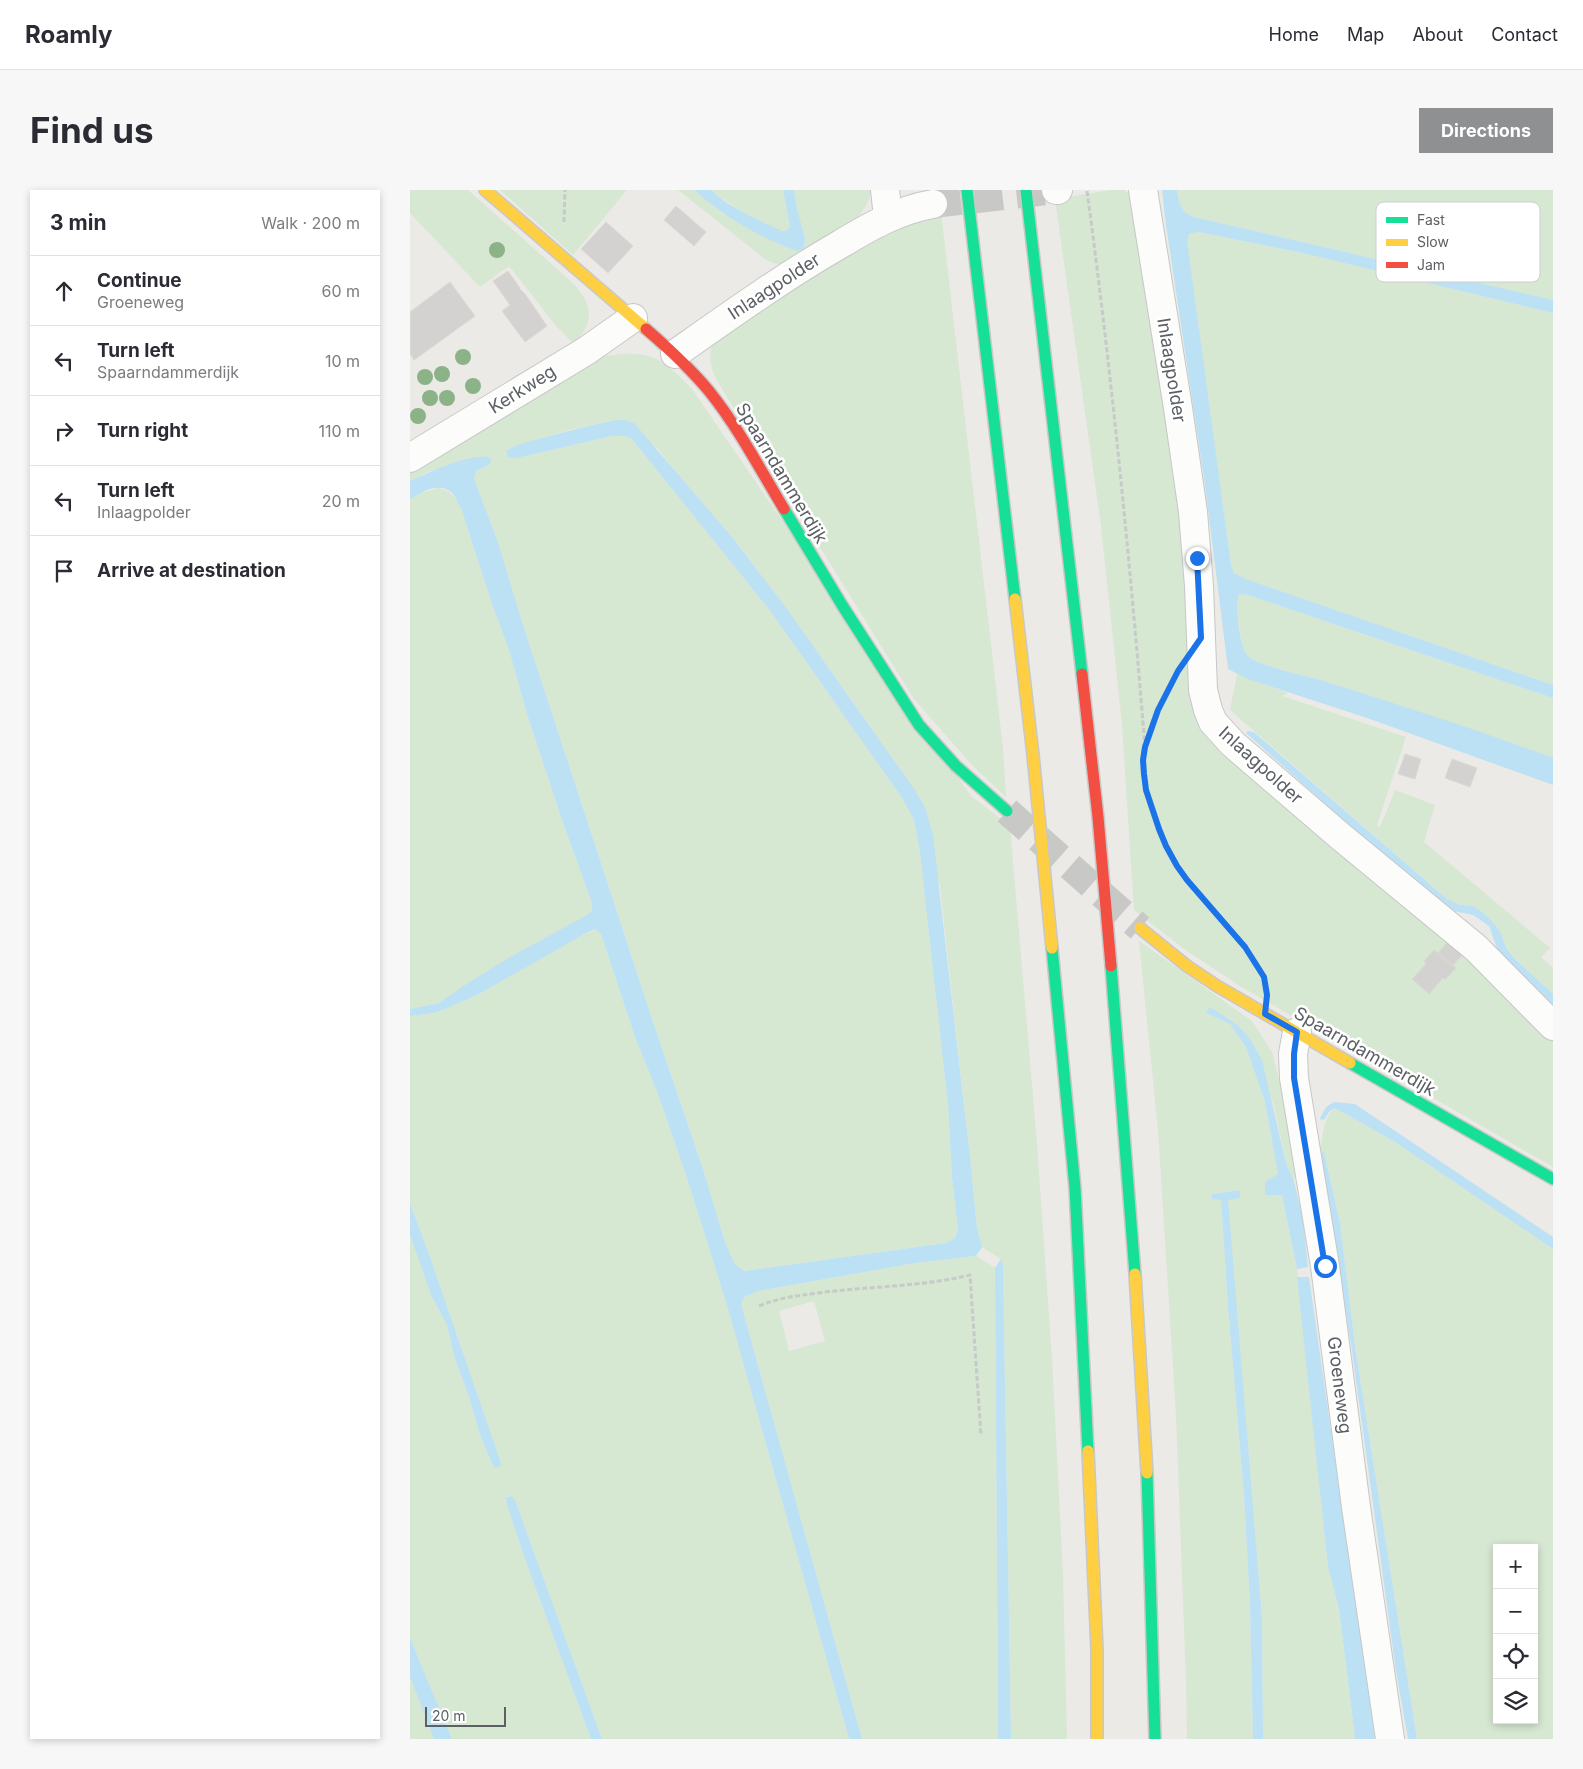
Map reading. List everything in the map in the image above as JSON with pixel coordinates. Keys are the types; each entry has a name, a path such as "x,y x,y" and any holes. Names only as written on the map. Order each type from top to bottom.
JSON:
{"main road":[{"name":"Spaarndammerdijk","path":"485,190 675,354 693,372 719,404 889,680 919,725 956,766 1007,811"},
{"path":"967,190 1033,755 1074,1188 1097,1649 1098,1739"},
{"path":"1026,190 1098,817 1129,1184 1146,1440 1155,1739"},
{"name":"Spaarndammerdijk","path":"1140,928 1187,966 1265,1014 1553,1179"}],"street":[{"path":"885,190 888,217"},
{"name":"Inlaagpolder","path":"1143,190 1177,398 1193,512 1199,586 1204,700 1213,722 1233,744 1340,836 1476,948 1553,1026"},
{"name":"Inlaagpolder","path":"675,354 780,281 888,217 918,206 933,204"},
{"name":"Kerkweg","path":"410,458 586,350 633,318"},
{"name":"Groeneweg","path":"1297,1032 1294,1054 1294,1078 1325,1266 1359,1526 1390,1739"}],"path":[{"path":"1087,190 1115,423 1145,747"},
{"path":"1175,678 1158,710 1145,747 1143,760 1146,790 1166,846 1187,880 1228,926 1264,977 1267,987 1265,1014"},
{"path":"759,1306 778,1298 836,1290 950,1280 970,1275 981,1436"}],"green space":[{"path":"410,190 468,190 575,285 585,300 589,315 585,329 580,336 573,343 557,327 509,266 480,287 410,213"},
{"path":"500,190 627,190 573,255"},
{"path":"678,190 694,190 723,214 804,248 805,238 796,206 794,190 872,190 865,208 852,222 808,252 779,264 765,259"},
{"path":"711,190 783,190 790,227 786,231 769,227"},
{"path":"1111,190 1124,190 1132,197 1174,419 1198,701 1257,771 1553,1035 1553,1167 1240,986 1184,949 1134,910 1122,725 1101,526 1055,199"},
{"path":"1177,190 1553,190 1553,300 1475,282 1540,282 1540,202 1376,202 1376,259 1194,217 1184,212 1179,202"},
{"path":"941,212 1003,748 1006,797 972,765 914,699 719,384 710,361 711,349 716,337 873,236"},
{"path":"1198,232 1298,252 1376,271 1376,282 1423,282 1553,313 1553,685 1246,579 1234,573 1231,565 1186,241 1189,234"},
{"path":"622,354 645,355 662,362 692,389 971,796 1010,826 1037,1144 1052,1359 1063,1575 1067,1739 1011,1739 1003,1265 1001,1259 982,1247 977,1228 940,887 911,784 785,606 732,537 695,496 657,448 616,420 569,430 506,451 517,458 612,436 631,438 771,612 902,798 914,820 920,853 948,1105 952,1177 958,1229 955,1238 946,1243 744,1271 735,1264 725,1242 703,1169 524,628 498,542 474,479 476,471 488,465 433,470 410,481 410,469 490,421 505,417 530,396 603,356"},
{"path":"438,488 446,490 452,495 461,508 509,650 527,714 563,823 592,903 592,910 587,915 439,1003 410,1009 410,500 417,494"},
{"path":"1239,594 1248,595 1553,698 1553,758 1436,717 1254,660 1249,657 1243,645 1238,617"},
{"path":"1237,674 1288,693 1282,696 1406,737 1377,825 1380,827 1395,790 1435,805 1424,842 1550,948 1541,957 1553,968 1553,994 1514,958 1506,948 1501,933 1481,911 1472,906 1460,905 1447,899 1230,710"},
{"path":"595,929 601,934 635,1037 658,1094 726,1302 849,1739 602,1739 515,1500 510,1495 506,1497 507,1505 591,1739 452,1739 410,1638 410,1235 431,1295 447,1325 454,1356 480,1435 494,1468 499,1457 410,1203 410,1016 434,1013 479,994 547,954"},
{"path":"1139,941 1252,1021 1272,1052 1299,1158 1294,1181 1286,1163 1274,1106 1248,1036 1210,1008 1206,1013 1230,1024 1246,1047 1265,1102 1278,1174 1265,1195 1282,1195 1297,1269 1328,1567 1339,1609 1355,1739 1263,1739 1262,1617 1227,1199 1239,1198 1240,1190 1212,1194 1212,1199 1221,1199 1244,1495 1250,1605 1253,1739 1187,1739 1176,1415 1158,1130"},
{"path":"1335,1108 1395,1142 1553,1249 1553,1739 1417,1739 1356,1353 1340,1223 1324,1152 1320,1153 1325,1123"},
{"path":"976,1256 995,1268 998,1739 862,1739 741,1304 743,1297 758,1291 915,1263","holes":["814,1301 825,1341 789,1351 779,1311"]},
{"path":"410,1677 434,1739 410,1739"}],"water":[{"path":"694,190 711,190 727,203 750,216 782,231 786,231 790,227 783,190 794,190 805,238 804,248 797,251 756,233 717,209"},
{"path":"1162,190 1177,190 1179,202 1184,212 1194,217 1376,259 1376,271 1298,252 1198,232 1189,234 1187,241 1231,565 1234,573 1246,579 1553,685 1553,698 1248,595 1239,594 1237,608 1240,636 1249,657 1261,663 1406,707 1553,758 1553,785 1367,718 1248,679 1228,669 1205,485"},
{"path":"1423,282 1475,282 1553,300 1553,313"},
{"path":"616,420 634,423 732,537 785,606 911,784 925,807 933,835 977,1228 982,1247 976,1256 915,1263 758,1291 744,1297 741,1304 862,1739 849,1739 726,1302 686,1175 658,1094 635,1037 601,934 595,929 588,932 479,994 452,1006 434,1013 410,1016 410,1009 439,1003 512,956 587,915 592,910 592,903 563,823 527,714 509,650 461,508 453,494 443,488 425,491 410,500 410,481 462,460 483,457 491,458 490,464 476,471 474,479 498,542 524,628 703,1169 725,1242 735,1264 744,1271 946,1243 955,1238 958,1229 952,1177 948,1105 920,853 914,820 902,798 771,612 631,438 612,436 517,458 508,457 506,451 529,442"},
{"path":"1248,731 1254,732 1447,899 1460,905 1472,906 1481,911 1501,933 1506,948 1514,958 1553,994 1553,1006 1498,951 1489,926 1473,915 1449,910 1368,842 1246,733"},
{"path":"1210,1007 1236,1024 1248,1036 1262,1060 1286,1163 1294,1181 1303,1220 1308,1267 1297,1269 1282,1195 1265,1195 1265,1182 1278,1174 1265,1102 1246,1047 1230,1024 1206,1013"},
{"path":"1334,1102 1355,1104 1553,1237 1553,1249 1395,1142 1335,1108 1329,1112 1325,1119 1321,1120 1320,1118 1326,1107"},
{"path":"1324,1152 1340,1223 1356,1353 1417,1739 1408,1739 1396,1671 1351,1344 1320,1153"},
{"path":"1240,1190 1240,1198 1228,1200 1262,1617 1263,1739 1253,1739 1250,1605 1244,1495 1221,1200 1212,1199 1212,1194"},
{"path":"410,1203 499,1457 501,1465 499,1467 494,1468 480,1435 454,1356 447,1325 431,1295 410,1235"},
{"path":"1001,1259 1003,1265 1011,1739 998,1739 995,1268"},
{"path":"1297,1277 1309,1277 1375,1739 1355,1739 1339,1609 1328,1567"},
{"path":"512,1496 602,1739 591,1739 507,1505 506,1497"},
{"path":"410,1638 452,1739 434,1739 410,1677"}],"building":[{"path":"676,206 706,232 694,246 664,220"},
{"path":"606,222 633,246 608,273 581,249"},
{"path":"508,271 547,326 525,342 502,311 510,305 493,281"},
{"path":"450,282 475,316 414,360 410,354 410,312"},
{"path":"1405,754 1421,759 1415,779 1398,774"},
{"path":"1452,759 1477,768 1470,787 1445,778"},
{"path":"1451,938 1466,951 1452,966 1438,953"},
{"path":"1434,950 1456,968 1445,980 1443,978 1429,994 1412,979 1426,964 1424,961"}],"tunnel":[{"path":"933,204 1056,190"},
{"path":"1007,811 1140,928"}],"traffic: fast":[{"path":"967,190 1015,599"},
{"path":"1026,190 1082,674"},
{"path":"784,509 842,605 919,725 956,766 1007,811"},
{"path":"1052,948 1075,1188 1088,1451"},
{"path":"1111,966 1135,1274"},
{"path":"1350,1063 1553,1179"},
{"path":"1147,1473 1155,1739"}],"traffic: slow":[{"path":"485,190 646,329"},
{"path":"1015,599 1052,948"},
{"path":"1140,928 1187,966 1217,986 1350,1063"},
{"path":"1135,1274 1147,1473"},
{"path":"1088,1451 1097,1649 1097,1739"}],"traffic: jam":[{"path":"646,329 687,366 720,405 784,509"},
{"path":"1082,674 1098,817 1111,966"}],"route":[{"path":"1197,558 1201,638 1178,671 1153,722 1143,760 1146,790 1159,829 1177,866 1245,947 1264,977 1267,987 1265,1014 1297,1032 1294,1054 1294,1078 1325,1266"}]}
